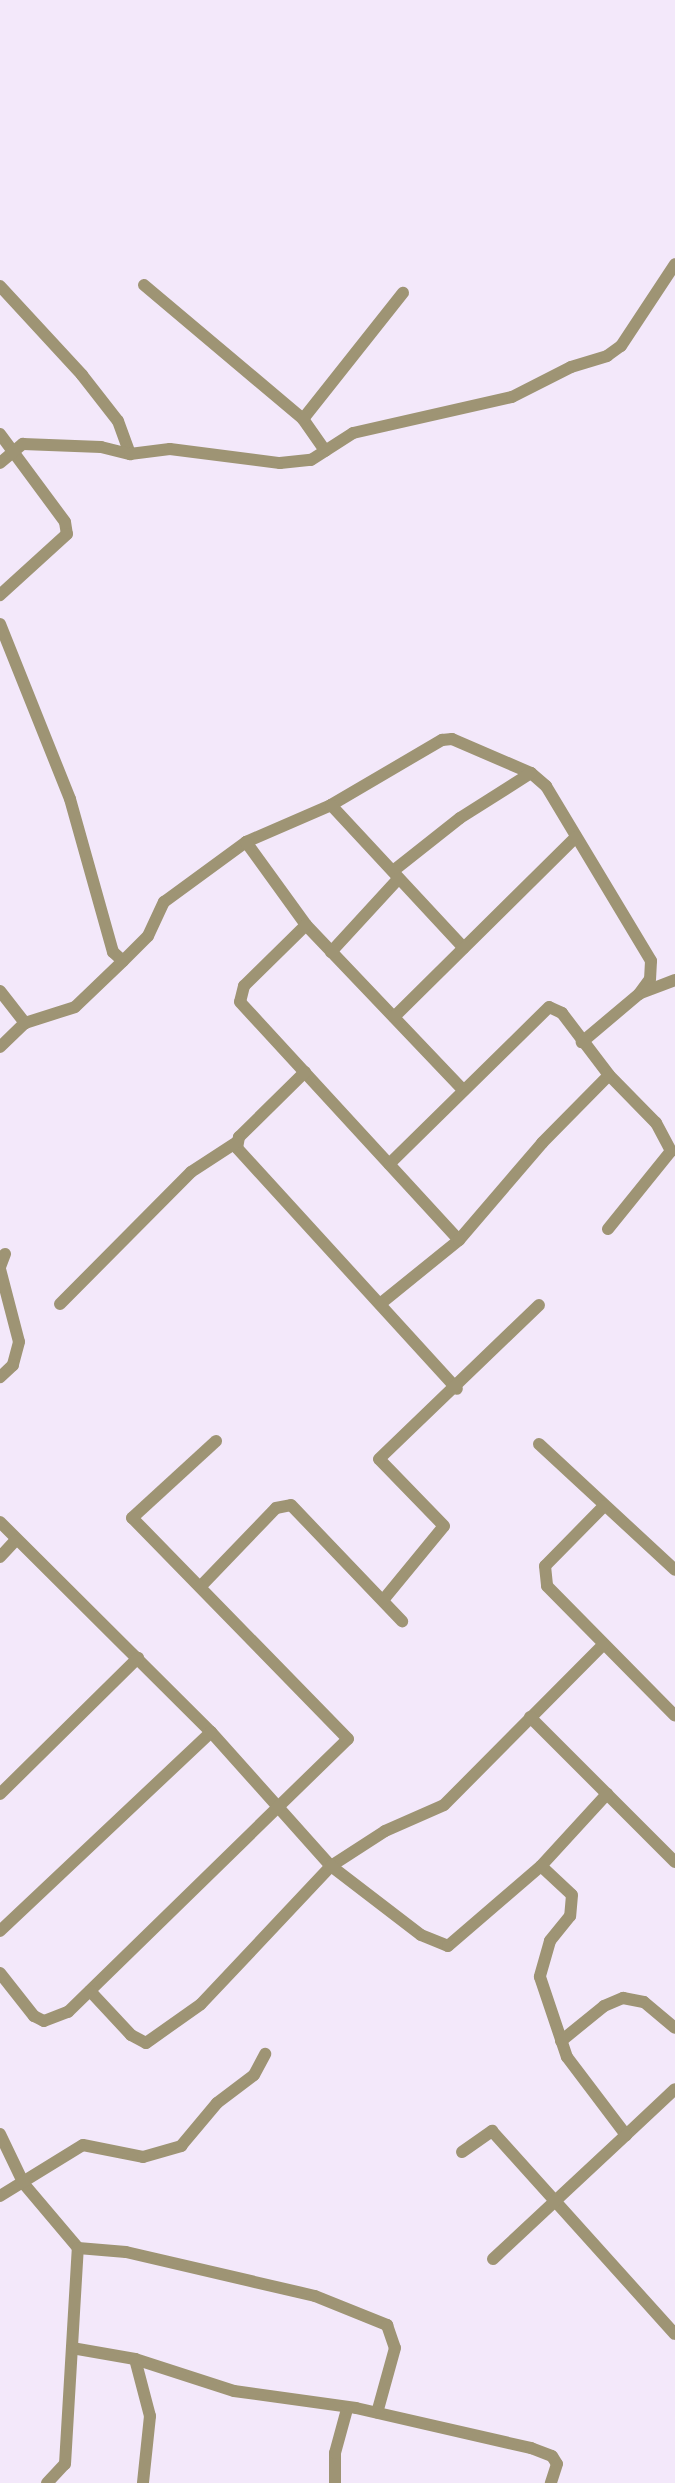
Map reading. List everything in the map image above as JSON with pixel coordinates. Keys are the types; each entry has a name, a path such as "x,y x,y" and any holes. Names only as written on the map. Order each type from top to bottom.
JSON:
{"street":[{"path":"0,463 23,444 130,454 170,449 280,463 311,460 353,433 388,421 512,397 571,367 607,356 621,346 675,264"},
{"path":"144,285 303,419 325,451"},
{"path":"0,286 109,409 130,454"},
{"path":"303,419 403,293"},
{"path":"0,434 65,522 67,534 0,595"},
{"path":"0,624 70,799 113,952 123,961"},
{"path":"0,1047 25,1023 75,1007 148,936 164,902 246,842 331,805 442,740 477,747 531,773 546,786 651,961 650,979 639,994 582,1042"},
{"path":"331,952 396,875 460,818 531,773"},
{"path":"331,805 464,948"},
{"path":"394,1017 576,837"},
{"path":"246,842 306,925 463,1090"},
{"path":"306,925 238,994 459,1240"},
{"path":"639,994 675,980"},
{"path":"0,991 25,1023"},
{"path":"389,1164 549,1007 555,1006 609,1075 656,1123 671,1151 608,1229"},
{"path":"60,1304 191,1172 237,1142 305,1072"},
{"path":"380,1304 459,1240 542,1143 609,1075"},
{"path":"237,1142 239,1151 457,1388"},
{"path":"0,1377 13,1365 19,1342 0,1268 5,1254"},
{"path":"384,1599 444,1526 379,1459 457,1388 539,1305"},
{"path":"0,1973 34,2016 44,2021 68,2012 348,1739 132,1518 216,1441"},
{"path":"539,1444 675,1570"},
{"path":"201,1586 276,1508 291,1505 402,1621"},
{"path":"604,1506 545,1566 547,1586 675,1716"},
{"path":"0,1522 211,1732 331,1866 421,1935 448,1946 541,1866 607,1794"},
{"path":"0,1557 16,1540"},
{"path":"90,1991 131,2035 146,2043 201,2004 331,1866 385,1831 444,1805 603,1645"},
{"path":"0,1794 138,1658"},
{"path":"530,1717 675,1862"},
{"path":"0,1931 211,1732"},
{"path":"541,1866 572,1895 570,1916 550,1941 540,1977 567,2057 626,2135"},
{"path":"561,2041 604,2006 623,1998 644,2002 675,2028"},
{"path":"0,2196 83,2145 143,2157 181,2146 217,2103 254,2075 265,2054"},
{"path":"493,2259 675,2089"},
{"path":"462,2152 492,2131 675,2334"},
{"path":"0,2134 24,2184 78,2248 65,2464 47,2483"},
{"path":"78,2248 126,2252 315,2296 387,2325 395,2348 377,2413"},
{"path":"72,2348 135,2359 234,2391 377,2413 552,2456 557,2464 551,2483"},
{"path":"135,2359 150,2416 143,2483"},
{"path":"335,2483 335,2453 347,2409"}]}
